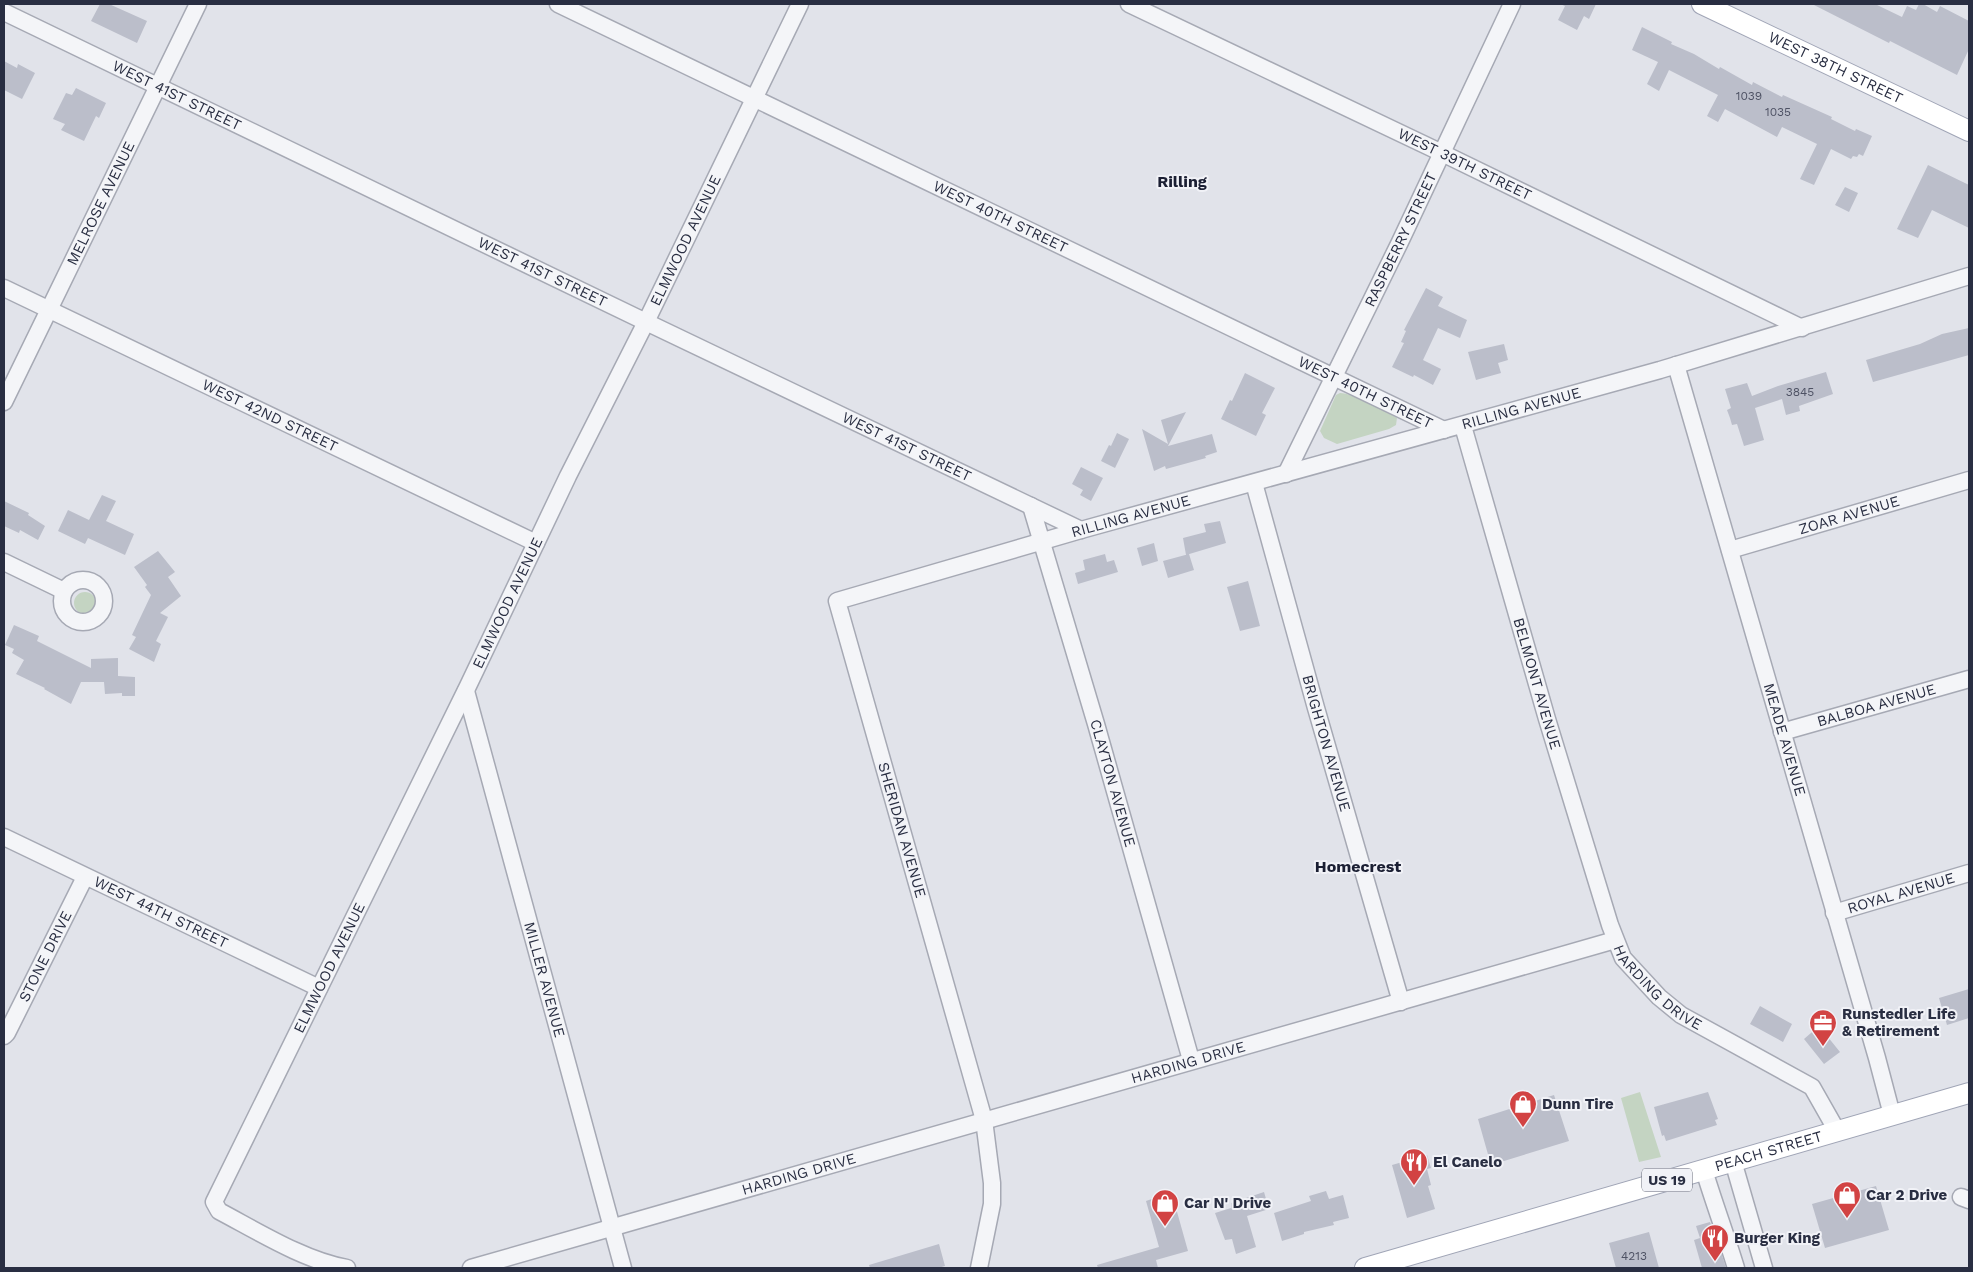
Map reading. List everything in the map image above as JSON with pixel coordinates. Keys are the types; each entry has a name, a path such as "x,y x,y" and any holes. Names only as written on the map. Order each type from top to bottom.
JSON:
{"main road":[{"name":"WEST 38TH STREET","path":"1702,4 1969,131"},
{"name":"PEACH STREET","path":"1365,1268 1404,1263 1733,1161 1969,1093"}],"street":[{"name":"MELROSE AVENUE","path":"4,402 198,4"},
{"name":"WEST 40TH STREET","path":"558,4 1444,430"},
{"name":"ELMWOOD AVENUE","path":"347,1268 332,1265 279,1242 218,1211 214,1202 466,691 536,543 646,322 800,4"},
{"name":"WEST 39TH STREET","path":"1129,4 1442,153 1802,328"},
{"name":"RASPBERRY STREET","path":"1286,474 1512,4"},
{"name":"WEST 41ST STREET","path":"4,12 1081,530"},
{"name":"RILLING AVENUE","path":"1042,541 1463,426 1802,328 1969,276"},
{"name":"WEST 42ND STREET","path":"4,288 536,543"},
{"name":"MEADE AVENUE","path":"1676,365 1892,1115"},
{"name":"BELMONT AVENUE","path":"1463,426 1547,719 1615,940"},
{"name":"ZOAR AVENUE","path":"1730,550 1969,480"},
{"name":"BRIGHTON AVENUE","path":"1254,483 1316,708 1402,1002"},
{"name":"CLAYTON AVENUE","path":"1031,506 1096,724 1192,1060"},
{"name":"SHERIDAN AVENUE","path":"979,1268 992,1204 992,1183 984,1120 837,601 1042,541"},
{"path":"4,562 64,591"},
{"name":"BALBOA AVENUE","path":"1782,732 1969,679"},
{"name":"MILLER AVENUE","path":"466,691 623,1268"},
{"name":"WEST 44TH STREET","path":"4,837 319,988"},
{"name":"ROYAL AVENUE","path":"1834,913 1969,874"},
{"name":"STONE DRIVE","path":"4,1036 85,877"},
{"name":"HARDING DRIVE","path":"471,1268 1615,940 1623,958 1637,974 1659,997 1681,1015 1812,1087 1838,1131"},
{"path":"1733,1161 1764,1268"},
{"path":"1704,1170 1736,1268"}],"green space":[{"path":"1340,393 1361,399 1392,415 1397,418 1396,425 1389,429 1337,444 1324,438 1320,431 1336,395"},
{"path":"85,592 93,595 96,603 93,611 85,614 77,611 74,603 77,595"},
{"path":"1640,1092 1661,1157 1639,1162 1621,1098"}],"building":[{"path":"100,4 109,4 147,21 137,43 91,21"},
{"path":"1560,4 1596,4 1589,19 1584,16 1577,30 1558,20 1565,6"},
{"path":"1812,4 1875,4 1902,17 1907,6 1916,10 1919,4 1923,4 1937,12 1940,6 1969,21 1969,49 1957,75"},
{"path":"1642,27 1672,42 1671,44 1694,54 1719,69 1720,67 1752,85 1753,82 1782,97 1783,95 1832,117 1831,119 1855,131 1856,129 1872,136 1863,156 1859,154 1851,159 1831,149 1814,185 1800,179 1817,144 1782,127 1777,137 1725,109 1718,122 1707,116 1718,95 1669,70 1659,91 1647,84 1658,62 1632,50"},
{"path":"4,61 17,68 18,64 35,73 22,99 4,90"},
{"path":"76,88 106,103 99,118 96,116 84,141 61,130 65,124 53,119 66,93 72,95"},
{"path":"1928,165 1969,185 1969,228 1932,210 1918,238 1897,229"},
{"path":"1845,187 1858,193 1849,212 1835,205"},
{"path":"1426,288 1443,297 1438,306 1467,320 1460,338 1438,328 1423,360 1441,369 1433,385 1414,375 1413,377 1392,367 1404,343 1401,342 1406,331 1404,330"},
{"path":"1969,328 1969,355 1873,382 1866,360 1920,344 1942,334"},
{"path":"1504,344 1508,360 1498,363 1501,373 1476,380 1468,352"},
{"path":"1826,372 1833,394 1799,406 1800,411 1786,415 1782,399 1755,408 1764,440 1744,446 1737,424 1732,425 1727,410 1731,408 1725,389 1747,383 1752,396"},
{"path":"1245,373 1275,388 1262,413 1266,415 1256,436 1221,419"},
{"path":"1186,412 1168,446 1212,434 1217,452 1205,456 1206,458 1166,469 1165,466 1154,471 1142,429 1168,444 1161,420"},
{"path":"1117,433 1129,439 1115,468 1101,461"},
{"path":"1081,467 1103,478 1091,501 1080,495 1083,490 1072,484"},
{"path":"102,495 116,501 106,521 134,534 125,555 88,538 85,544 58,531 68,510 89,520"},
{"path":"4,501 29,513 28,515 45,526 38,540 20,530 19,533 4,526"},
{"path":"1220,521 1226,543 1186,555 1183,538 1206,532 1204,524"},
{"path":"1154,543 1158,561 1142,566 1137,548"},
{"path":"158,551 175,572 168,577 181,596 160,613 168,617 156,641 161,644 154,662 129,649 136,637 132,635 151,595 145,587 147,585 134,567"},
{"path":"1105,554 1107,562 1114,560 1118,572 1078,584 1075,573 1085,570 1083,560"},
{"path":"1189,554 1194,570 1168,578 1163,561"},
{"path":"1248,581 1260,626 1240,631 1227,587"},
{"path":"14,625 39,636 37,641 91,668 91,659 118,658 118,676 135,677 135,696 122,696 122,693 105,694 104,682 81,682 71,704 45,688 16,674 24,660 12,653 14,649 5,645"},
{"path":"1969,989 1969,1018 1947,1025 1939,998"},
{"path":"1760,1006 1792,1024 1783,1042 1750,1024"},
{"path":"1819,1026 1840,1052 1824,1064 1804,1039"},
{"path":"1708,1092 1718,1119 1715,1120 1717,1125 1666,1141 1664,1135 1662,1136 1654,1107"},
{"path":"1554,1095 1569,1141 1491,1165 1478,1119"},
{"name":"El Canelo","path":"1427,1155 1431,1168 1427,1169 1431,1185 1428,1186 1435,1209 1407,1218 1392,1165"},
{"path":"1876,1186 1889,1230 1825,1248 1812,1204"},
{"path":"1326,1191 1329,1199 1343,1195 1349,1218 1333,1222 1334,1225 1304,1232 1304,1234 1282,1241 1274,1213 1311,1201 1309,1196"},
{"path":"1264,1192 1269,1209 1247,1216 1256,1247 1236,1254 1232,1239 1225,1240 1215,1213 1231,1208 1231,1203"},
{"path":"1169,1193 1171,1202 1174,1201 1188,1251 1156,1260 1158,1268 1098,1268 1097,1265 1159,1247 1146,1201"},
{"path":"1710,1222 1726,1268 1702,1268 1694,1240 1700,1238 1696,1226"},
{"path":"1649,1232 1659,1268 1616,1268 1609,1243"},
{"path":"939,1244 945,1266 938,1268 870,1268 869,1265"}],"place":[{"name":"Runstedler Life & Retirement","path":"1823,1047"},
{"name":"Dunn Tire","path":"1523,1128"},
{"name":"El Canelo","path":"1414,1186"},
{"name":"Car 2 Drive","path":"1847,1219"},
{"name":"Car N' Drive","path":"1165,1227"},
{"name":"Burger King","path":"1715,1262"}],"district":[{"name":"Rilling","path":"1182,181"},
{"name":"Homecrest","path":"1358,866"}]}
